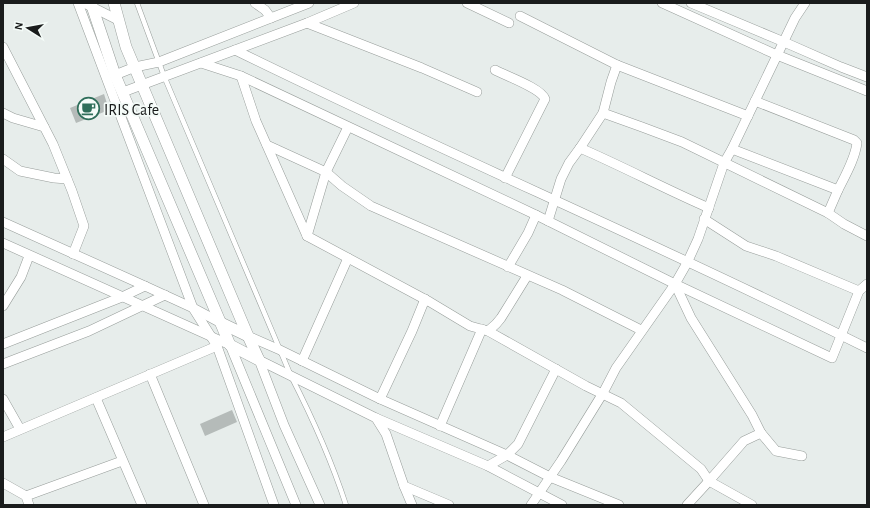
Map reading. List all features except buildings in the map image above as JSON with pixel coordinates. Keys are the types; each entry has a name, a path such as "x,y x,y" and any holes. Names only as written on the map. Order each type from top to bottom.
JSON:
{"street":[{"path":"78,3 193,308 217,346 274,505"},
{"path":"114,3 126,47 259,360 284,425 320,505"},
{"path":"255,3 265,10 271,18"},
{"path":"116,75 135,67 159,62 309,3"},
{"path":"123,92 307,23 354,3"},
{"path":"467,3 510,23"},
{"path":"662,3 777,55 867,92"},
{"path":"691,3 867,77"},
{"path":"531,505 603,393 616,368 641,330 675,284 698,239 724,163 795,18 805,3"},
{"path":"89,4 118,20"},
{"path":"89,4 123,92 296,505"},
{"path":"520,16 617,65 748,116"},
{"path":"307,23 422,68 477,92"},
{"path":"3,47 53,144 84,226 73,254"},
{"path":"235,50 400,130 687,262 867,348"},
{"path":"201,63 241,76 536,215 675,284 832,358 860,291 867,284"},
{"path":"548,221 553,201 568,164 603,113 617,65"},
{"path":"495,70 536,90 543,95 545,99 505,178"},
{"path":"241,76 256,121 307,236 425,299 470,326 485,330 586,386 621,403 701,469 709,481 752,505"},
{"path":"755,101 854,140 857,143 846,174 828,213"},
{"path":"3,113 13,118 44,126"},
{"path":"603,113 682,142 828,213 844,224 867,236"},
{"path":"307,236 326,172 348,127"},
{"path":"267,145 326,172 342,186 371,206 410,222 527,276 562,290 641,330"},
{"path":"580,148 709,208"},
{"path":"732,149 838,190"},
{"path":"3,159 20,171 67,179"},
{"path":"508,267 528,233 536,215"},
{"path":"704,219 746,246 776,256 860,291"},
{"path":"3,222 193,308 221,323 380,399 507,455 550,477 619,505"},
{"path":"3,243 29,256 212,336 376,418 488,466 562,505"},
{"path":"4,302 21,277 29,256"},
{"path":"302,361 348,258"},
{"path":"440,426 485,330 496,324 502,318 527,276"},
{"path":"675,284 691,318 752,415 761,433 776,451 802,456"},
{"path":"3,344 122,297 145,286"},
{"path":"3,364 89,331 165,295"},
{"path":"380,399 412,331 425,299"},
{"path":"3,437 217,346"},
{"path":"488,466 507,455 518,444 556,369"},
{"path":"150,374 204,505"},
{"path":"96,398 142,505"},
{"path":"3,399 20,429"},
{"path":"376,418 386,434 412,505"},
{"path":"687,505 744,441 761,433"},
{"path":"26,496 122,461"},
{"path":"3,483 26,496 29,505"},
{"path":"404,486 449,505"}],"lane":[{"path":"137,3 164,76 291,376 312,416 334,468 346,505"}],"place":[{"name":"IRIS Cafe","path":"89,109"}]}
